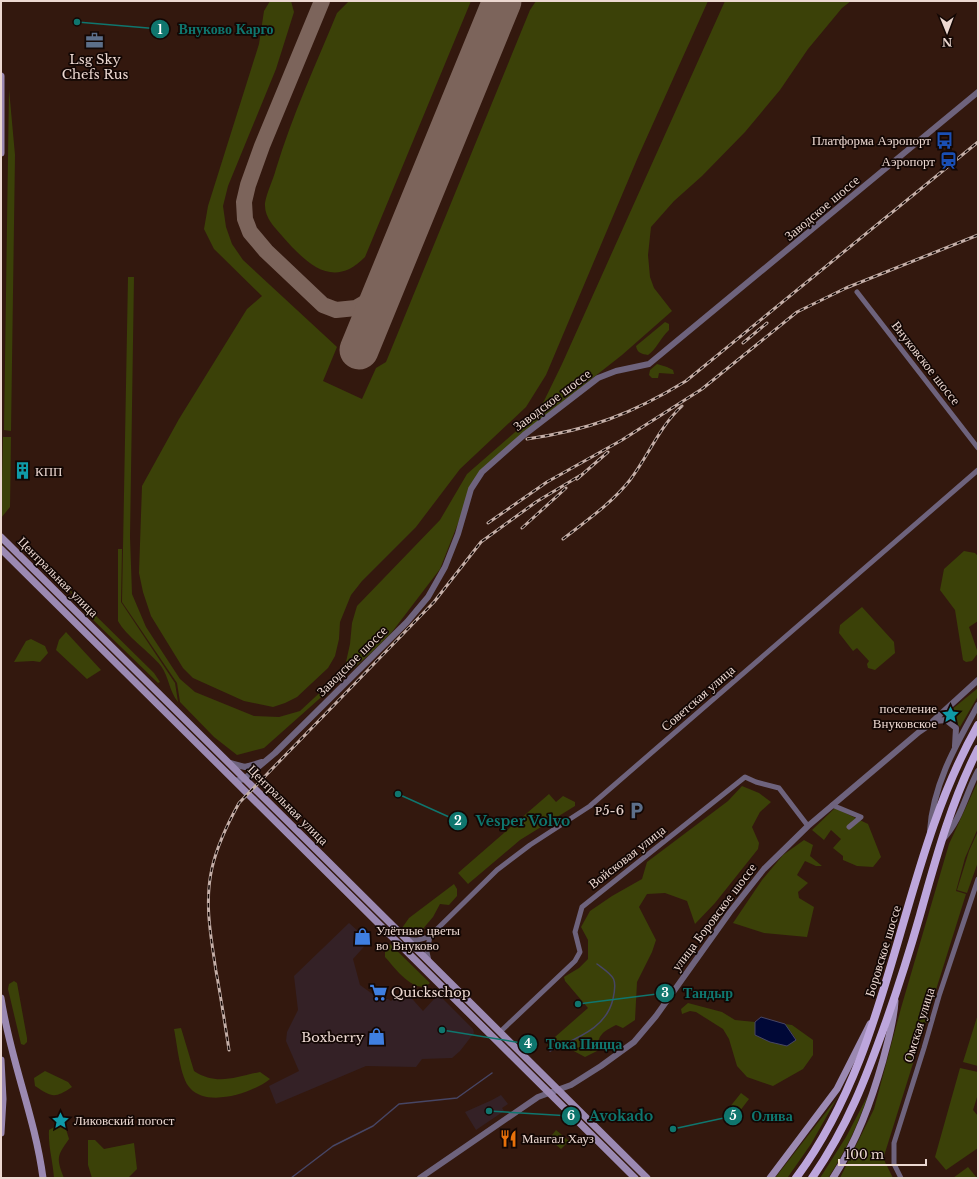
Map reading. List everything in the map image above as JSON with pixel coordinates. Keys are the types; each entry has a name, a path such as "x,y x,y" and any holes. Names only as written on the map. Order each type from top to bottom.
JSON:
{"main road":[{"path":"1,76 1,153"},
{"name":"Центральная улица","path":"1,537 647,1178"},
{"name":"Центральная улица","path":"1,549 636,1178"},
{"name":"Боровское шоссе","path":"796,1178 824,1135 848,1090 877,1012 929,838 952,774 978,725"},
{"name":"Боровское шоссе","path":"812,1178 830,1151 856,1104 895,995 941,842 964,778 978,749"},
{"path":"833,1178 858,1135 872,1100 894,1021 895,995"},
{"path":"1,998 14,1059 37,1141 43,1178"},
{"path":"770,1178 838,1087 853,1061 865,1032 877,1012"},
{"path":"1,1060 3,1099 1,1133"}],"street":[{"name":"Заводское шоссе","path":"235,781 244,779 267,760 397,632 428,597 445,567 458,534 471,489 482,472 524,435 598,378 616,371 649,364 978,92"},
{"name":"Внуковское шоссе","path":"857,292 978,448"},
{"name":"Советская улица","path":"430,936 497,870 530,845 572,819 627,775 978,470"},
{"name":"улица Боровское шоссе","path":"420,1178 538,1098 549,1092 571,1085 631,1045 656,1016 744,893 775,857 832,805 925,727 978,680"},
{"path":"929,838 931,816 938,787 955,746 978,706"},
{"path":"925,727 938,720 946,720 951,723 956,731 955,746"},
{"path":"227,762 245,767 267,760"},
{"path":"941,842 951,830 978,771"},
{"name":"Войсковая улица","path":"500,1032 575,961 580,952 575,932 582,907 745,777 756,782 779,788 808,826"},
{"path":"832,805 861,817 849,827"},
{"name":"Омская улица","path":"901,1178 894,1164 894,1143 939,996 978,879"},
{"path":"405,938 414,941 430,936 428,952 429,962"}],"shaded area":[{"path":"349,923 369,941 353,959 360,985 378,998 388,999 391,1001 397,995 403,996 406,992 423,1011 435,998 440,996 473,1029 474,1033 460,1051 452,1058 422,1059 416,1067 366,1066 276,1104 269,1086 299,1071 286,1041 287,1032 298,1010 294,976"},
{"path":"761,1017 785,1024 796,1040 787,1046 770,1042 755,1035 755,1022"},
{"path":"501,1095 508,1104 502,1108 504,1111 476,1130 465,1112"}],"green space":[{"path":"270,1 291,1 294,12 276,69 228,186 223,206 226,227 232,244 243,260 337,347 323,381 362,399 376,368 386,362 530,10 536,1 708,1 638,157 546,375 526,407 460,469 416,527 362,581 351,595 340,622 339,639 335,656 328,668 297,697 273,707 244,701 193,678 183,668 151,616 143,592 139,573 142,486 179,419 247,309 262,296 214,249 204,229 208,206 259,44 264,11"},
{"path":"349,1 471,1 365,257 353,267 342,272 331,272 321,270 311,264 292,247 268,218 265,203 289,129 337,13"},
{"path":"725,1 851,1 842,8 808,49 780,90 745,132 702,176 674,201 651,227 648,255 650,277 654,288 672,311 622,355 524,432 477,475 440,569 392,632 372,652 264,748 237,755 214,737 180,702 177,683 122,602 128,277 134,277 130,537 132,594 146,627 180,679 195,692 254,716 279,717 300,711 340,674 346,662 350,644 352,623 357,606 440,520 467,474 530,419 544,401"},
{"path":"9,89 15,155 11,431 4,430"},
{"path":"665,322 669,324 669,330 654,350 648,355 639,352 636,346"},
{"path":"657,364 673,370 674,374 659,373 658,378 652,378 649,375 650,370"},
{"path":"3,437 11,437 10,507 1,518"},
{"path":"26,547 154,673 160,682 158,683 87,614 68,589"},
{"path":"118,549 122,549 121,602 175,683 178,702 161,666 122,627 118,621"},
{"path":"964,551 975,553 978,556 978,621 969,627 978,653 972,661 966,662 963,660 955,610 940,590 944,569"},
{"path":"862,607 894,642 895,653 875,670 868,668 867,664 869,661 857,648 853,651 839,633 840,625"},
{"path":"66,632 101,670 87,679 56,650 59,640"},
{"path":"31,639 45,646 48,653 40,662 14,662 26,641"},
{"path":"978,688 978,696 960,727 954,720 945,715"},
{"path":"978,781 978,828 965,858 956,891 966,894 884,1156 885,1162 893,1178 840,1178 874,1109 901,1008 949,844"},
{"path":"742,786 759,793 771,802 760,812 752,827 759,843 758,849 715,903 695,924 687,901 665,893 647,894 639,907 656,940 652,952 637,982 635,1020 623,1028 616,1025 604,1032 598,1041 597,1051 585,1057 568,1048 547,1046 547,1044 588,1008 565,981 564,977 579,968 588,959 588,940 581,927 590,911 612,896 642,879 647,862 728,801"},
{"path":"549,794 556,802 563,796 575,802 575,806 520,840 468,884 458,873"},
{"path":"835,808 868,824 881,857 873,867 857,866 843,860 843,856 833,848 841,839 831,830 824,840 812,830"},
{"path":"978,831 978,862 967,893 957,890 969,851"},
{"path":"804,840 813,845 810,856 822,866 816,866 805,861 797,875 808,883 798,892 799,898 814,907 807,937 764,933 733,923 762,880 783,855"},
{"path":"454,884 457,889 457,896 449,905 440,904 433,917 416,937 408,934 402,928 409,918"},
{"path":"390,944 430,983 425,987 413,984 398,972 385,957 385,948"},
{"path":"14,981 17,983 27,1038 27,1042 24,1045 21,1044 8,989 9,984"},
{"path":"688,1003 722,1012 735,1020 755,1022 756,1035 796,1039 785,1024 792,1025 813,1040 813,1055 803,1069 773,1086 747,1077 737,1066 729,1039 723,1029 696,1012 690,1011 682,1014 681,1009"},
{"path":"978,1014 978,1066 963,1062"},
{"path":"181,1028 194,1071 202,1076 226,1079 260,1072 270,1079 253,1089 230,1096 218,1098 198,1094 190,1088 181,1069 174,1029"},
{"path":"960,1068 978,1072 978,1094 973,1110 978,1116 978,1148 946,1170 935,1157"},
{"path":"45,1071 68,1082 72,1087 57,1095 45,1092 35,1086 34,1078"},
{"path":"741,1093 749,1099 733,1120 725,1113"},
{"path":"868,1095 851,1138 840,1158 828,1178 820,1178 846,1137"},
{"path":"837,1098 811,1144 788,1177 775,1178"},
{"path":"56,1126 65,1126 69,1139 62,1149 59,1157 64,1178 54,1178 49,1142 49,1130"},
{"path":"556,1130 569,1141 561,1149 549,1139"},
{"path":"88,1140 95,1140 104,1149 134,1143 137,1169 128,1178 92,1178 88,1165"},
{"path":"968,1167 977,1178 953,1178"}],"waterway":[{"path":"550,1051 580,1037 589,1031 604,1018 609,1009 613,999 615,986 614,981 607,971 597,964"},
{"path":"291,1178 333,1146 373,1126 399,1104 457,1098 492,1073"}],"taxiway":[{"path":"322,1 262,146 248,185 244,202 245,219 250,232 266,251 323,305 336,310 356,308 375,297 386,283"}],"runway":[{"path":"359,350 502,1"}],"railway":[{"path":"527,439 570,431 610,419 647,403 686,381 978,142"},
{"path":"488,523 547,482 622,440 702,389 797,312 846,288 978,235"},
{"path":"743,343 767,323"},
{"path":"563,539 598,511 623,488 637,471 660,432 682,406"},
{"path":"577,479 608,452"},
{"path":"229,1050 210,933 208,907 212,868 217,851 239,803 434,602 481,542 536,502 581,475"},
{"path":"522,528 566,488"}],"place":[{"name":"Внуково Карго","path":"77,22"},
{"name":"Lsg Sky Chefs Rus","path":"95,40"},
{"name":"Платформа Аэропорт","path":"944,140"},
{"name":"Аэропорт","path":"948,161"},
{"name":"КПП","path":"22,471"},
{"name":"поселение Внуковское","path":"950,715"},
{"name":"Vesper Volvo","path":"398,794"},
{"name":"Р5-6","path":"637,810"},
{"name":"Улётные цветы во Внуково","path":"363,937"},
{"name":"Quickschop","path":"378,992"},
{"name":"Тандыр","path":"578,1004"},
{"name":"Тока Пицца","path":"442,1030"},
{"name":"Boxberry","path":"377,1037"},
{"name":"Avokado","path":"489,1111"},
{"name":"Ликовский погост","path":"61,1120"},
{"name":"Олива","path":"673,1129"},
{"name":"Мангал Хауз","path":"509,1138"}]}
